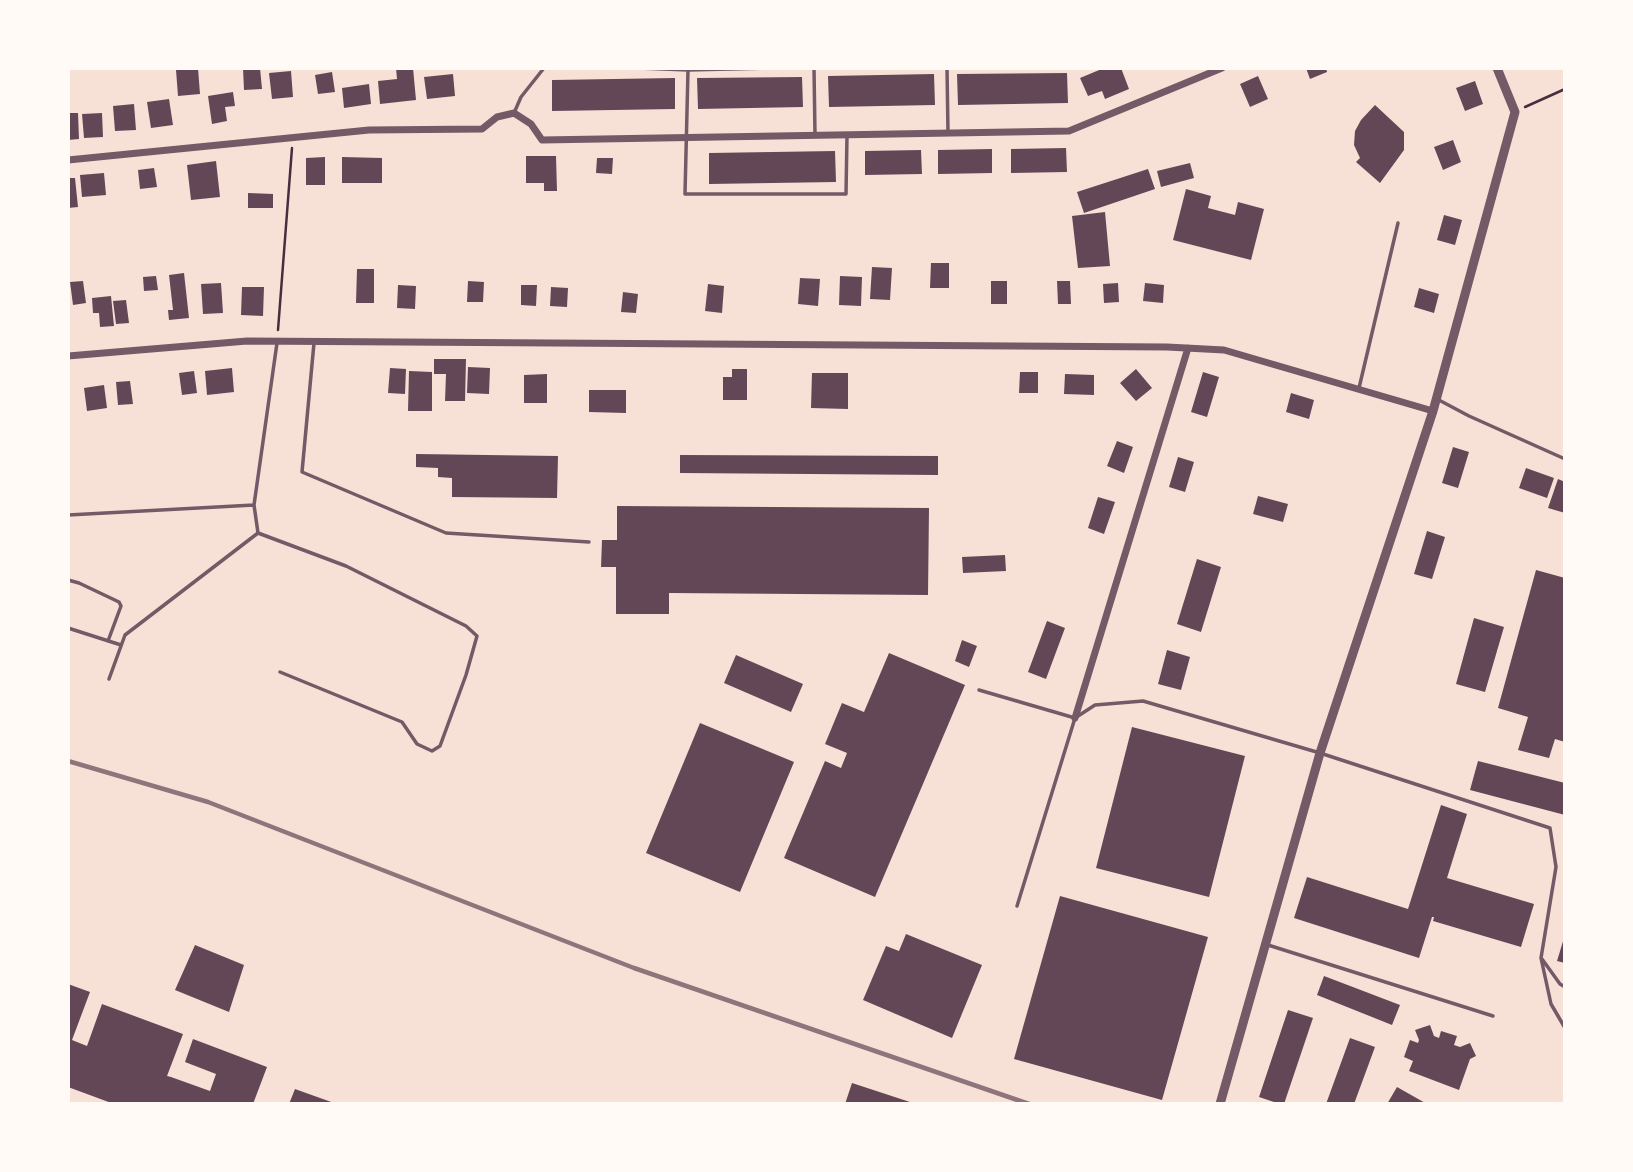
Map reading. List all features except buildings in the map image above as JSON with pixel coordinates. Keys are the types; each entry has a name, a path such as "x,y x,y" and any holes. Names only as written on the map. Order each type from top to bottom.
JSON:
{"street":[{"path":"68,160 369,130 482,129 497,117 514,113 531,124 542,140 1069,131 1222,68"},
{"path":"1220,1104 1320,753 1437,399 1515,111 1496,68"},
{"path":"68,356 247,341 1188,348 1224,350 1433,411"},
{"path":"1075,718 1188,348"}],"lane":[{"path":"514,113 521,97 544,68"},
{"path":"638,68 772,68"},
{"path":"814,68 815,135"},
{"path":"947,68 948,133"},
{"path":"688,70 685,194 846,194 847,134"},
{"path":"1359,389 1398,223"},
{"path":"258,533 254,505 277,341"},
{"path":"314,341 302,472 446,533 589,542"},
{"path":"1437,399 1565,459"},
{"path":"68,515 254,505"},
{"path":"108,679 125,635 258,533"},
{"path":"258,533 346,566 466,626 477,636 440,746 432,751 417,744 402,722 280,672"},
{"path":"68,580 119,602 121,606 108,641"},
{"path":"68,628 121,645"},
{"path":"979,690 1075,718"},
{"path":"1017,906 1075,718 1095,705 1143,701 1320,753 1550,828 1556,867 1541,958 1551,1004 1565,1028"},
{"path":"1266,944 1493,1016"},
{"path":"1541,958 1565,987"}],"path":[{"path":"1515,111 1565,89"},
{"path":"277,341 293,138"}],"railway":[{"path":"68,761 208,802 634,968 1029,1104"}]}
